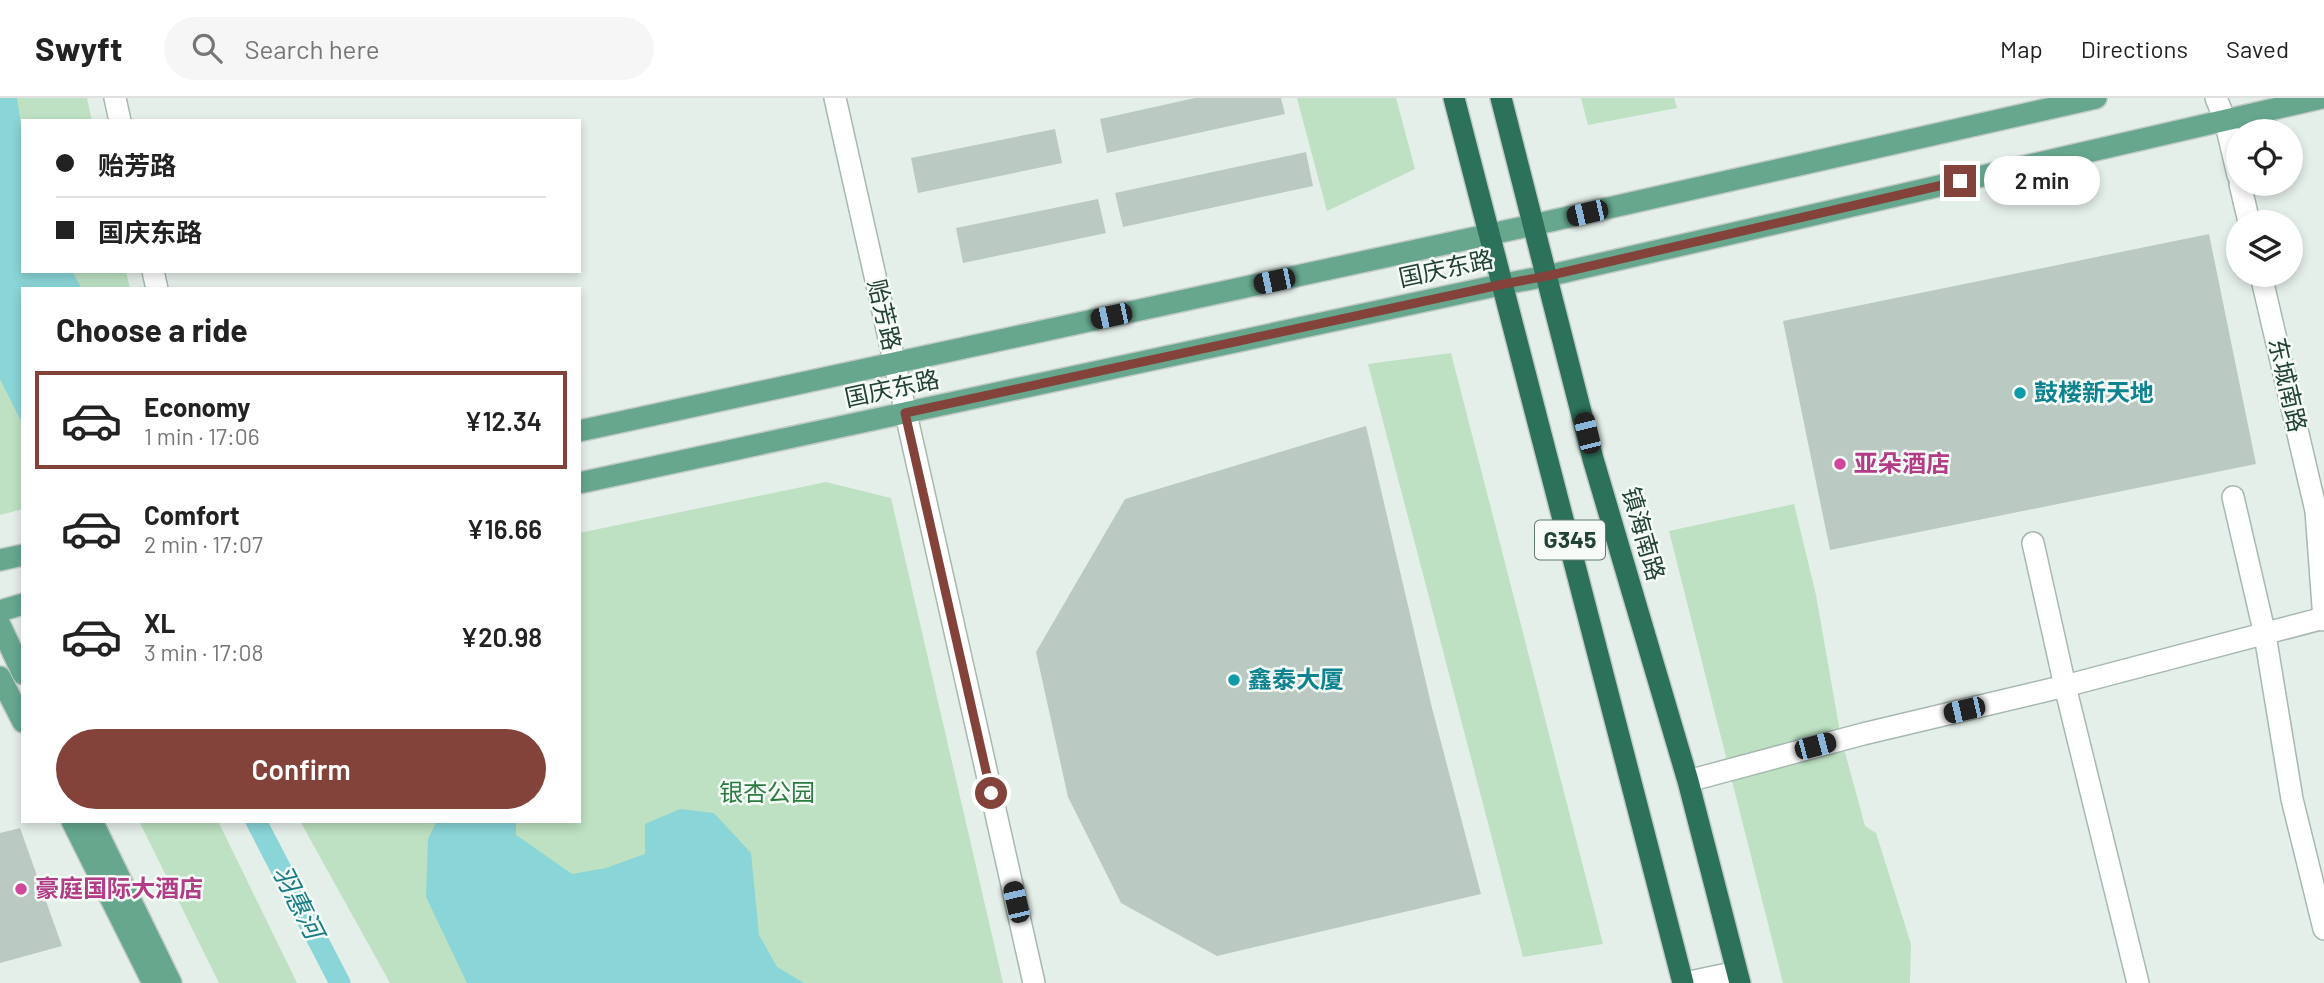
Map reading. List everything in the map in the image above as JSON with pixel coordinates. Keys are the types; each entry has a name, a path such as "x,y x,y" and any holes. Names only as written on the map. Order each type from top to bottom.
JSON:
{"highway":[{"name":"G345","path":"1454,98 1684,983"},
{"name":"镇海南路","path":"1501,98 1593,459 1688,781 1739,977"}],"main road":[{"name":"国庆东路","path":"581,431 1533,225 2096,98"},
{"name":"国庆东路","path":"581,483 1547,276 2322,98"},
{"path":"0,611 21,605"},
{"path":"0,625 21,670"},
{"path":"0,677 21,718"},
{"path":"73,823 153,983"},
{"path":"93,823 171,983"}],"street":[{"path":"115,98 120,119"},
{"name":"贻芳路","path":"835,98 1034,983"},
{"path":"2216,98 2226,124"},
{"name":"东城南路","path":"2264,287 2316,511 2324,619"},
{"path":"2233,497 2265,635 2292,799 2324,929"},
{"path":"2033,543 2138,983"},
{"path":"1688,781 1863,734 2065,686 2324,619"},
{"path":"1684,983 1739,977"}],"green space":[{"path":"0,98 87,98 92,119 21,119 21,273 126,273 130,287 21,287 21,510 0,515"},
{"path":"1297,98 1396,98 1415,169 1327,211"},
{"path":"1581,98 1674,98 1677,108 1588,125"},
{"path":"1451,353 1603,944 1523,957 1368,364"},
{"name":"银杏公园","path":"826,482 891,498 1003,983 390,983 301,823 581,823 581,533"},
{"path":"1794,504 1816,595 1841,738 1865,826 1876,833 1911,944 1910,983 1783,983 1669,531"},
{"path":"140,823 219,823 297,983 219,983"}],"water":[{"path":"0,98 17,98 21,125 21,273 73,273 81,287 21,287 21,421 0,379"},
{"path":"680,809 714,813 751,853 759,935 777,967 804,983 467,983 426,897 428,839 436,823 516,823 516,835 572,874 606,868 645,854 645,824"}],"building":[{"path":"1195,98 1281,98 1285,114 1107,153 1100,119"},
{"path":"1055,129 1062,163 918,193 911,158"},
{"path":"1306,152 1313,186 1123,227 1115,193"},
{"path":"1098,199 1106,233 963,263 956,228"},
{"name":"鼓楼新天地","path":"2209,234 2256,464 1830,550 1783,321"},
{"name":"鑫泰大厦","path":"1366,426 1432,708 1481,894 1217,956 1121,903 1068,797 1036,652 1125,499"},
{"name":"豪庭国际大酒店","path":"20,828 62,946 0,963 0,833"}],"waterway":[{"name":"羽惠河","path":"257,823 340,983"}],"place":[{"name":"鼓楼新天地","path":"2020,393"},
{"name":"亚朵酒店","path":"1840,464"},
{"name":"鑫泰大厦","path":"1234,680"},
{"name":"豪庭国际大酒店","path":"21,889"}],"route":[{"path":"991,793 905,413 1547,276 1960,181"}]}
